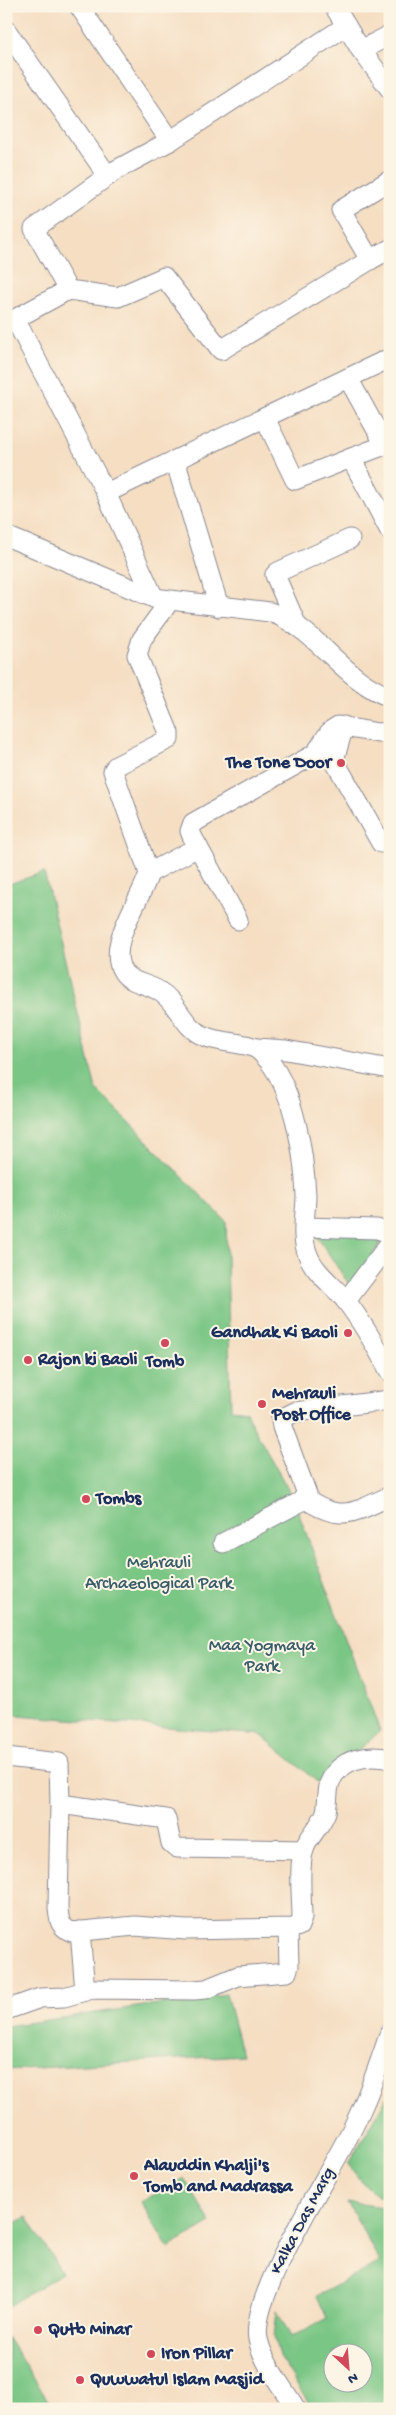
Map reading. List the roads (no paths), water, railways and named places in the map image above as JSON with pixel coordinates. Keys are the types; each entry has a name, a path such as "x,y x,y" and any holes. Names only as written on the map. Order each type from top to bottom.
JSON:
{"street":[{"path":"79,6 170,141"},
{"path":"334,6 361,50 390,89"},
{"path":"68,290 34,229 108,176 170,141 346,26"},
{"path":"6,30 108,176"},
{"path":"361,50 390,35"},
{"path":"370,260 341,210 390,180"},
{"path":"161,600 15,319 68,290 118,297 164,277 221,350 390,249"},
{"path":"106,493 390,358"},
{"path":"265,418 295,480 385,445 348,378"},
{"path":"351,458 390,531"},
{"path":"175,460 219,607"},
{"path":"6,536 161,600 270,612 283,617 297,626 371,689 390,697"},
{"path":"297,626 275,575 350,538"},
{"path":"150,873 113,771 116,766 169,740 167,726 137,655 142,639 161,600"},
{"path":"238,920 190,832 193,823 313,756 332,730 344,726 378,733 390,732"},
{"path":"344,726 334,760 381,843"},
{"path":"198,847 150,873 121,939 118,954 123,972 129,978 160,991 192,1030 198,1033 224,1042 256,1048 286,1050 390,1069"},
{"path":"256,1048 275,1070 291,1105 300,1147 304,1181 304,1241 308,1255 314,1266 346,1301 390,1372"},
{"path":"304,1226 377,1229 390,1233"},
{"path":"346,1301 390,1243"},
{"path":"222,1543 304,1498 307,1490 282,1427 281,1419 295,1412 390,1400"},
{"path":"304,1498 319,1508 337,1514 366,1507 390,1496"},
{"path":"6,1757 60,1763 59,1920 65,1929 72,1932 135,1926 186,1930 288,1929 299,1926 302,1918 304,1850 322,1821 333,1777 350,1762 358,1758 374,1756 390,1759"},
{"path":"60,1804 163,1817 168,1822 170,1843 177,1848 304,1850"},
{"path":"6,2010 40,1998 64,1997 85,1991 101,1989 206,1989 238,1976 286,1972 289,1966 288,1929"},
{"path":"80,1931 85,1991"},
{"name":"Kalka Das Marg","path":"296,2409 266,2357 258,2339 257,2318 271,2280 356,2122 374,2080 390,2032"}],"place":[{"name":"The Tone Door","path":"341,763"},
{"name":"Gandhak Ki Baoli","path":"348,1333"},
{"name":"Tomb","path":"165,1343"},
{"name":"Rajon ki Baoli","path":"28,1360"},
{"name":"Mehrauli Post Office","path":"262,1404"},
{"name":"Tombs","path":"86,1499"},
{"name":"Alauddin Khalji's Tomb and Madrassa","path":"134,2176"},
{"name":"Qutb Minar","path":"38,2330"},
{"name":"Iron Pillar","path":"151,2354"},
{"name":"Quwwatul Islam Masjid","path":"80,2380"}],"park label":[{"name":"Mehrauli Archaeological Park","path":"159,1574"},
{"name":"Maa Yogmaya Park","path":"262,1656"}]}
